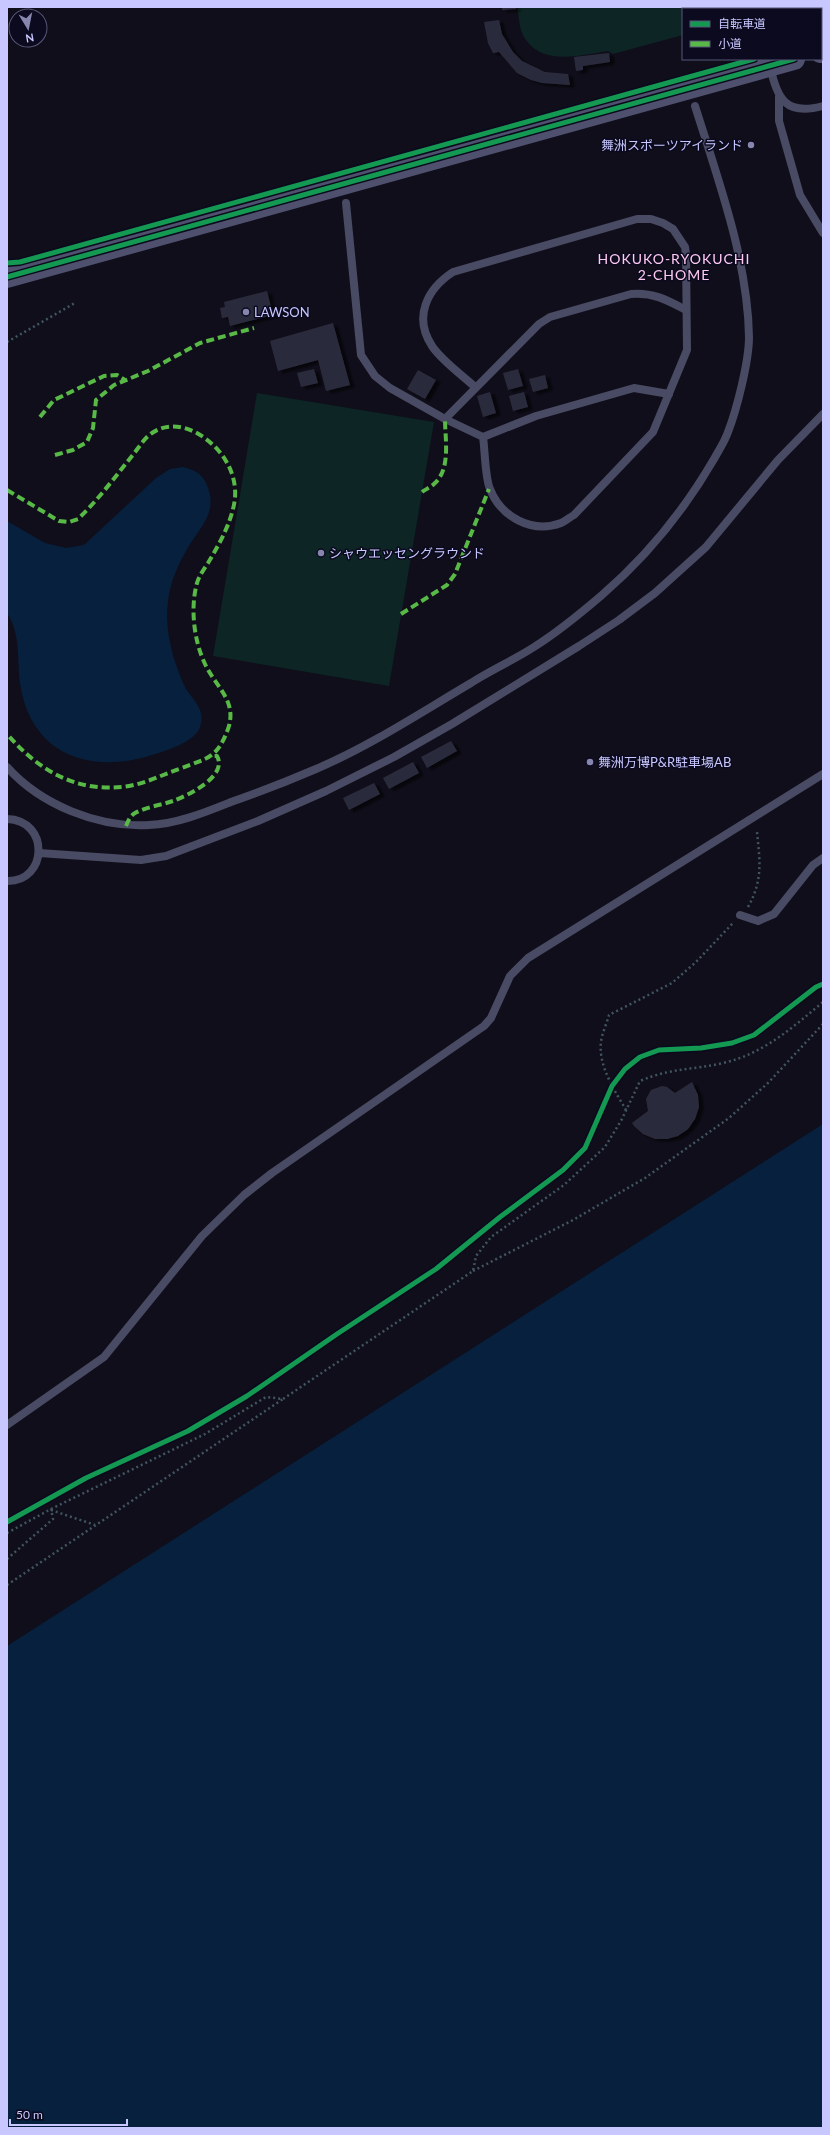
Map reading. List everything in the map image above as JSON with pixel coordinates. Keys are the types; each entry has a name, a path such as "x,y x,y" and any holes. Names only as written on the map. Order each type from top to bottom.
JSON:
{"street":[{"path":"7,277 791,60"}],"lane":[{"path":"770,66 779,97 779,121 800,195 823,233"},
{"path":"779,97 786,103 802,109 823,106"},
{"path":"7,767 29,786 55,802 76,813 97,820 126,826 153,825 196,815 319,768 396,728 536,646 602,596 638,561 674,517 703,478 728,434 749,341 746,294 736,249 725,202 695,106"},
{"path":"346,204 361,355 375,376 390,388 444,419 483,437 536,416 634,388 669,394"},
{"path":"475,387 432,347 424,326 422,314 424,303 443,279 453,272 637,219 651,219 673,229 684,247 687,350 653,432 583,507 561,523 536,525 522,522 510,516 502,508 489,489 483,437"},
{"path":"444,419 539,324 550,317 631,294 644,293 660,296 686,310"},
{"path":"39,853 141,860 166,856 258,821 326,791 394,757 452,724 579,646 655,593 706,547 778,460 823,414"},
{"path":"7,1425 104,1357 184,1257 220,1217 244,1195 272,1173 484,1026 491,1018 510,976 528,958 823,774"},
{"path":"7,819 22,822 30,827 39,843 37,863 31,872 22,878 7,881"},
{"path":"740,915 758,921 774,914 813,865 823,858"}],"path":[{"path":"7,342 76,302"},
{"path":"626,1111 612,1086 604,1067 601,1042 609,1015 672,983 696,962 748,907 758,890 760,859 757,832"},
{"path":"473,1271 476,1256 491,1237 564,1186 605,1147 626,1111 640,1081 654,1075 681,1069 722,1063 756,1052 778,1038 823,1002"},
{"path":"7,1585 473,1271 573,1220 645,1178 729,1118 768,1083 823,1024"},
{"path":"609,1093 616,1080"},
{"path":"7,1533 51,1509 205,1434 266,1397 283,1399"},
{"path":"51,1509 95,1526"},
{"path":"7,1559 53,1519 51,1509"}],"green space":[{"path":"517,7 777,7 682,8 682,35 613,54 608,51 563,57 551,56 532,46 522,34"},
{"name":"シャウエッセングラウンド","path":"257,393 434,422 389,686 213,656"}],"water":[{"path":"182,467 193,470 202,477 210,494 211,503 202,527 191,542 177,569 170,588 167,610 169,636 173,654 185,687 196,702 200,711 200,727 192,737 186,741 158,753 129,761 106,762 85,760 66,753 50,742 36,727 26,707 20,683 18,647 15,630 7,613 7,521 45,543 66,548 84,545 156,478 170,469"},
{"path":"823,1124 823,2128 7,2128 7,1646"}],"building":[{"path":"502,7 516,7 516,9 502,10"},
{"path":"499,20 502,34 513,52 522,61 545,72 568,74 570,85 542,83 531,80 517,73 499,52 493,53 488,43 484,22"},
{"path":"609,53 610,62 583,66 583,70 576,71 574,57"},
{"name":"LAWSON","path":"267,291 273,315 230,326 228,317 222,318 220,308 225,307 224,302"},
{"path":"333,323 350,385 326,391 318,360 278,371 270,341"},
{"path":"314,369 318,383 301,387 297,373"},
{"path":"518,369 523,386 508,390 503,373"},
{"path":"418,370 436,380 425,399 407,389"},
{"path":"545,375 548,388 533,392 529,379"},
{"path":"490,392 496,413 483,417 477,396"},
{"path":"524,392 528,407 513,411 509,396"},
{"path":"451,741 457,751 427,768 421,757"},
{"path":"413,762 419,773 389,789 383,778"},
{"path":"374,783 380,794 349,810 343,798"},
{"path":"692,1082 698,1095 699,1107 695,1119 688,1129 678,1136 667,1139 655,1139 643,1134 634,1126 632,1123 648,1111 646,1099 651,1090 662,1086 667,1087 675,1093"}],"marked path":[{"path":"55,455 73,450 87,442 93,428 96,400 114,385 148,371 200,343 254,328"},
{"path":"40,417 54,400 104,376 117,375 125,380"},
{"path":"422,492 435,483 440,477 443,469 446,453 445,419"},
{"path":"7,490 59,521 69,522 78,519 106,488 146,438 160,429 169,427 178,427 195,432 211,443 223,456 233,477 235,485 235,501 226,530 199,578 194,603 194,624 201,655 209,672 224,694 230,710 228,729 224,739 215,752 204,759 154,779 129,786 110,788 76,783 61,777 32,759 7,734"},
{"path":"401,614 447,585 455,574 489,489"},
{"path":"126,826 130,817 135,813 180,798 205,784 217,771 219,763 217,756 210,756"}],"cycle path":[{"path":"7,263 20,262 750,60"},
{"path":"7,277 790,60"},
{"path":"7,1522 86,1478 188,1431 247,1396 337,1334 436,1269 500,1217 563,1170 585,1148 612,1086 625,1069 640,1057 659,1050 701,1048 732,1043 754,1035 816,987 823,984"}],"place":[{"name":"舞洲スポーツアイランド","path":"751,145"},
{"name":"LAWSON","path":"246,312"},
{"name":"シャウエッセングラウンド","path":"321,553"},
{"name":"舞洲万博P&R駐車場AB","path":"590,762"}],"district":[{"name":"HOKUKO-RYOKUCHI 2-CHOME","path":"674,268"}]}
